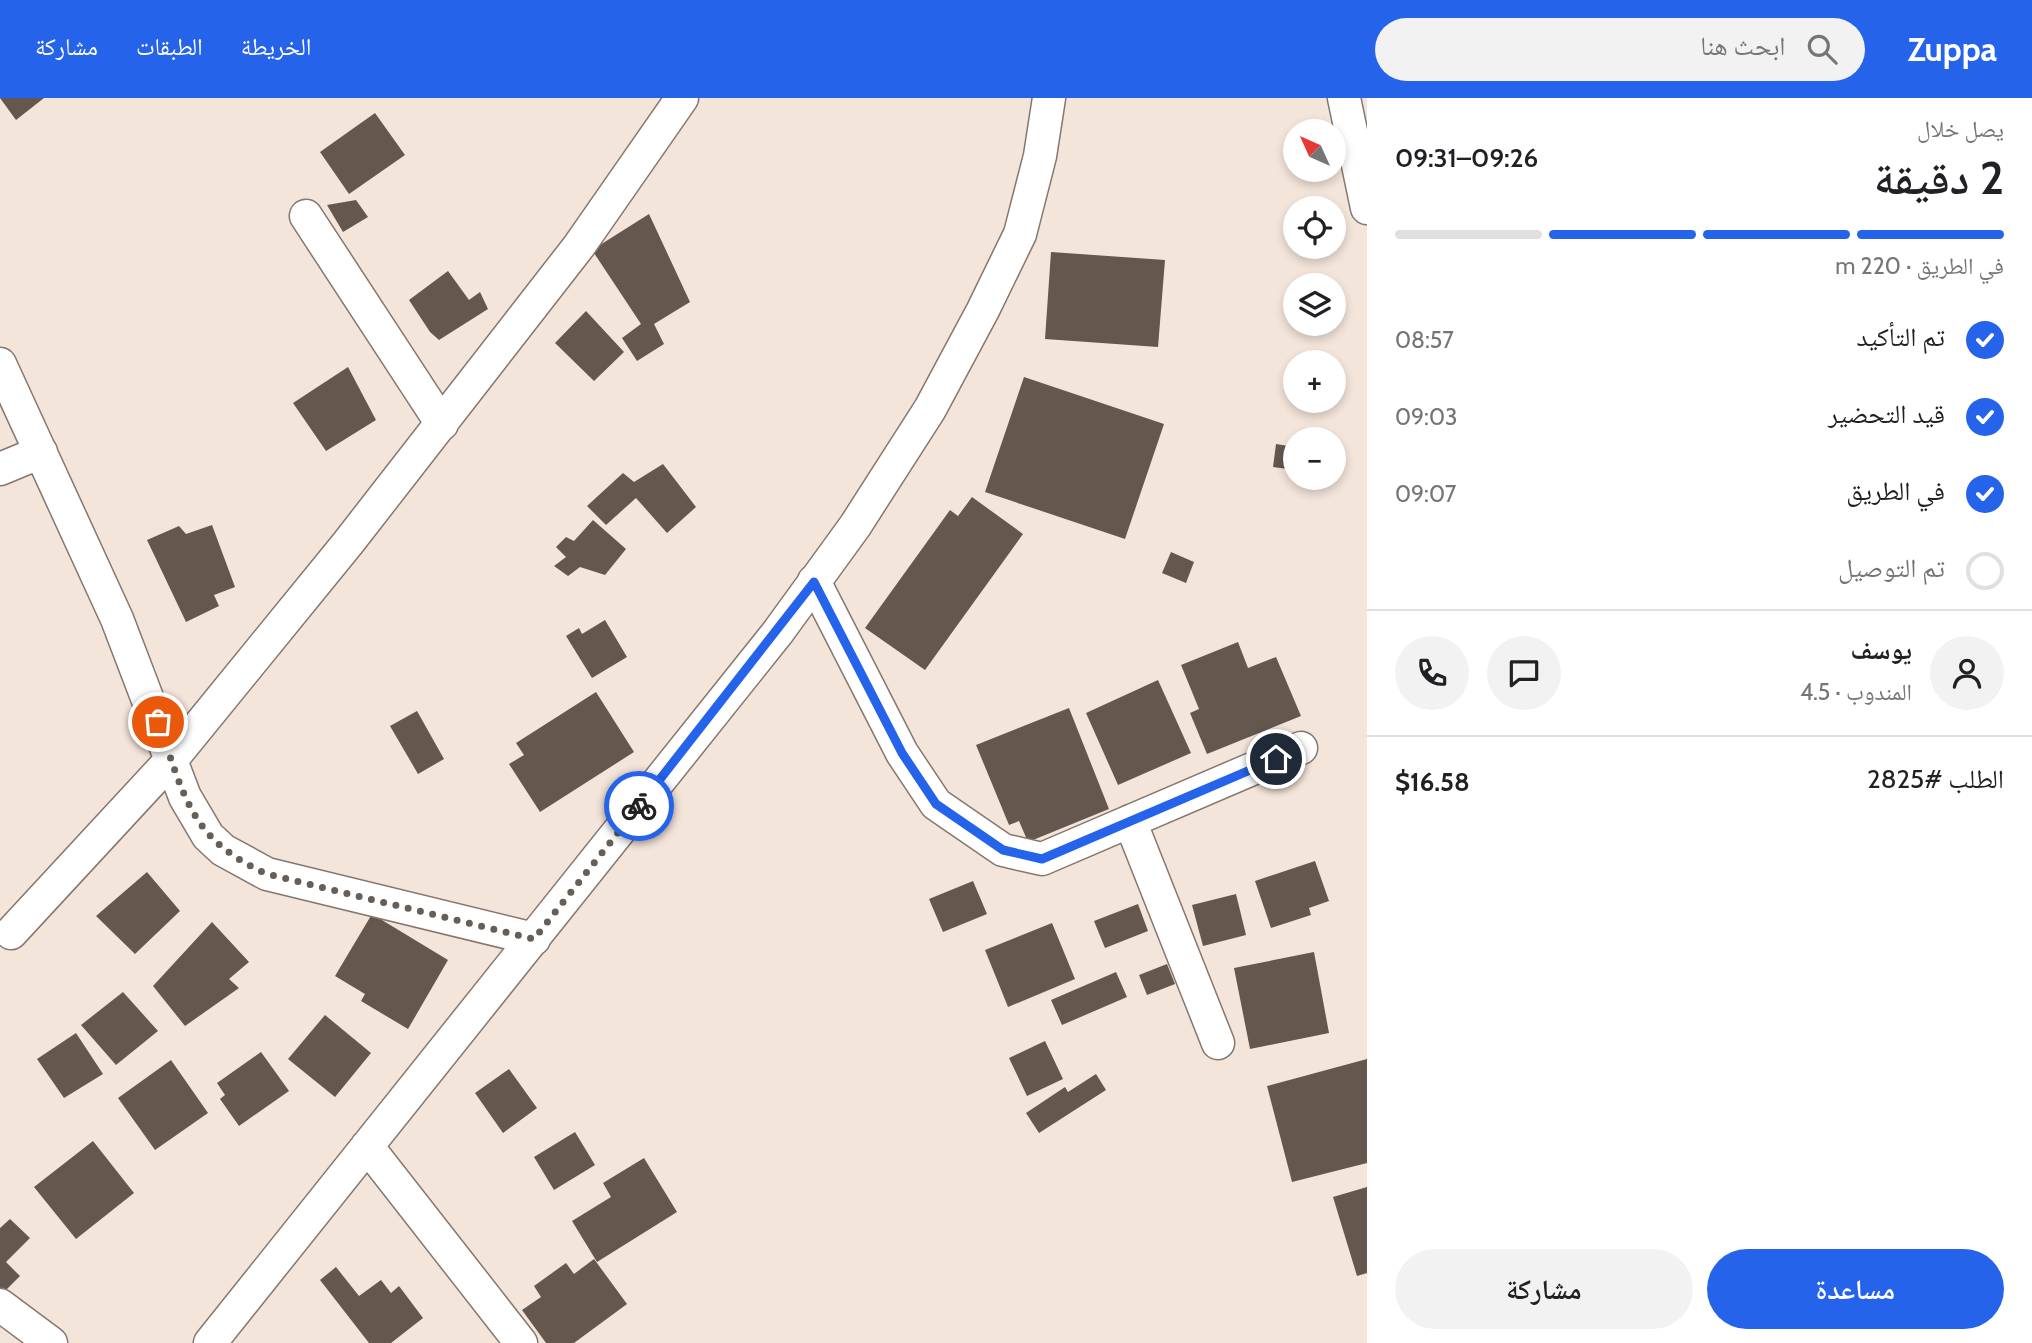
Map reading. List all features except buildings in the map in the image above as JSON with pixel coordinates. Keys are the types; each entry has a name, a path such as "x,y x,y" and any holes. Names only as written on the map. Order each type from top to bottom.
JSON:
{"street":[{"path":"11,933 172,760 442,424 579,246 682,98"},
{"path":"210,1343 534,939 855,527 930,409 1020,234 1040,156 1049,98"},
{"path":"1343,98 1367,208"},
{"path":"306,216 442,424"},
{"path":"0,364 117,620 185,797 208,836 243,863 267,874 534,939"},
{"path":"0,469 41,452"},
{"path":"814,582 902,753 936,804 1003,850 1042,859 1301,748"},
{"path":"1130,821 1218,1043"},
{"path":"367,1146 521,1343"},
{"path":"0,1305 51,1343"}],"way so far":[{"path":"158,722 185,797 194,813 208,836 243,863 267,874 534,939 639,806"}],"route":[{"path":"639,806 778,632 814,582 902,753 936,804 1003,850 1042,859 1276,759"}]}
